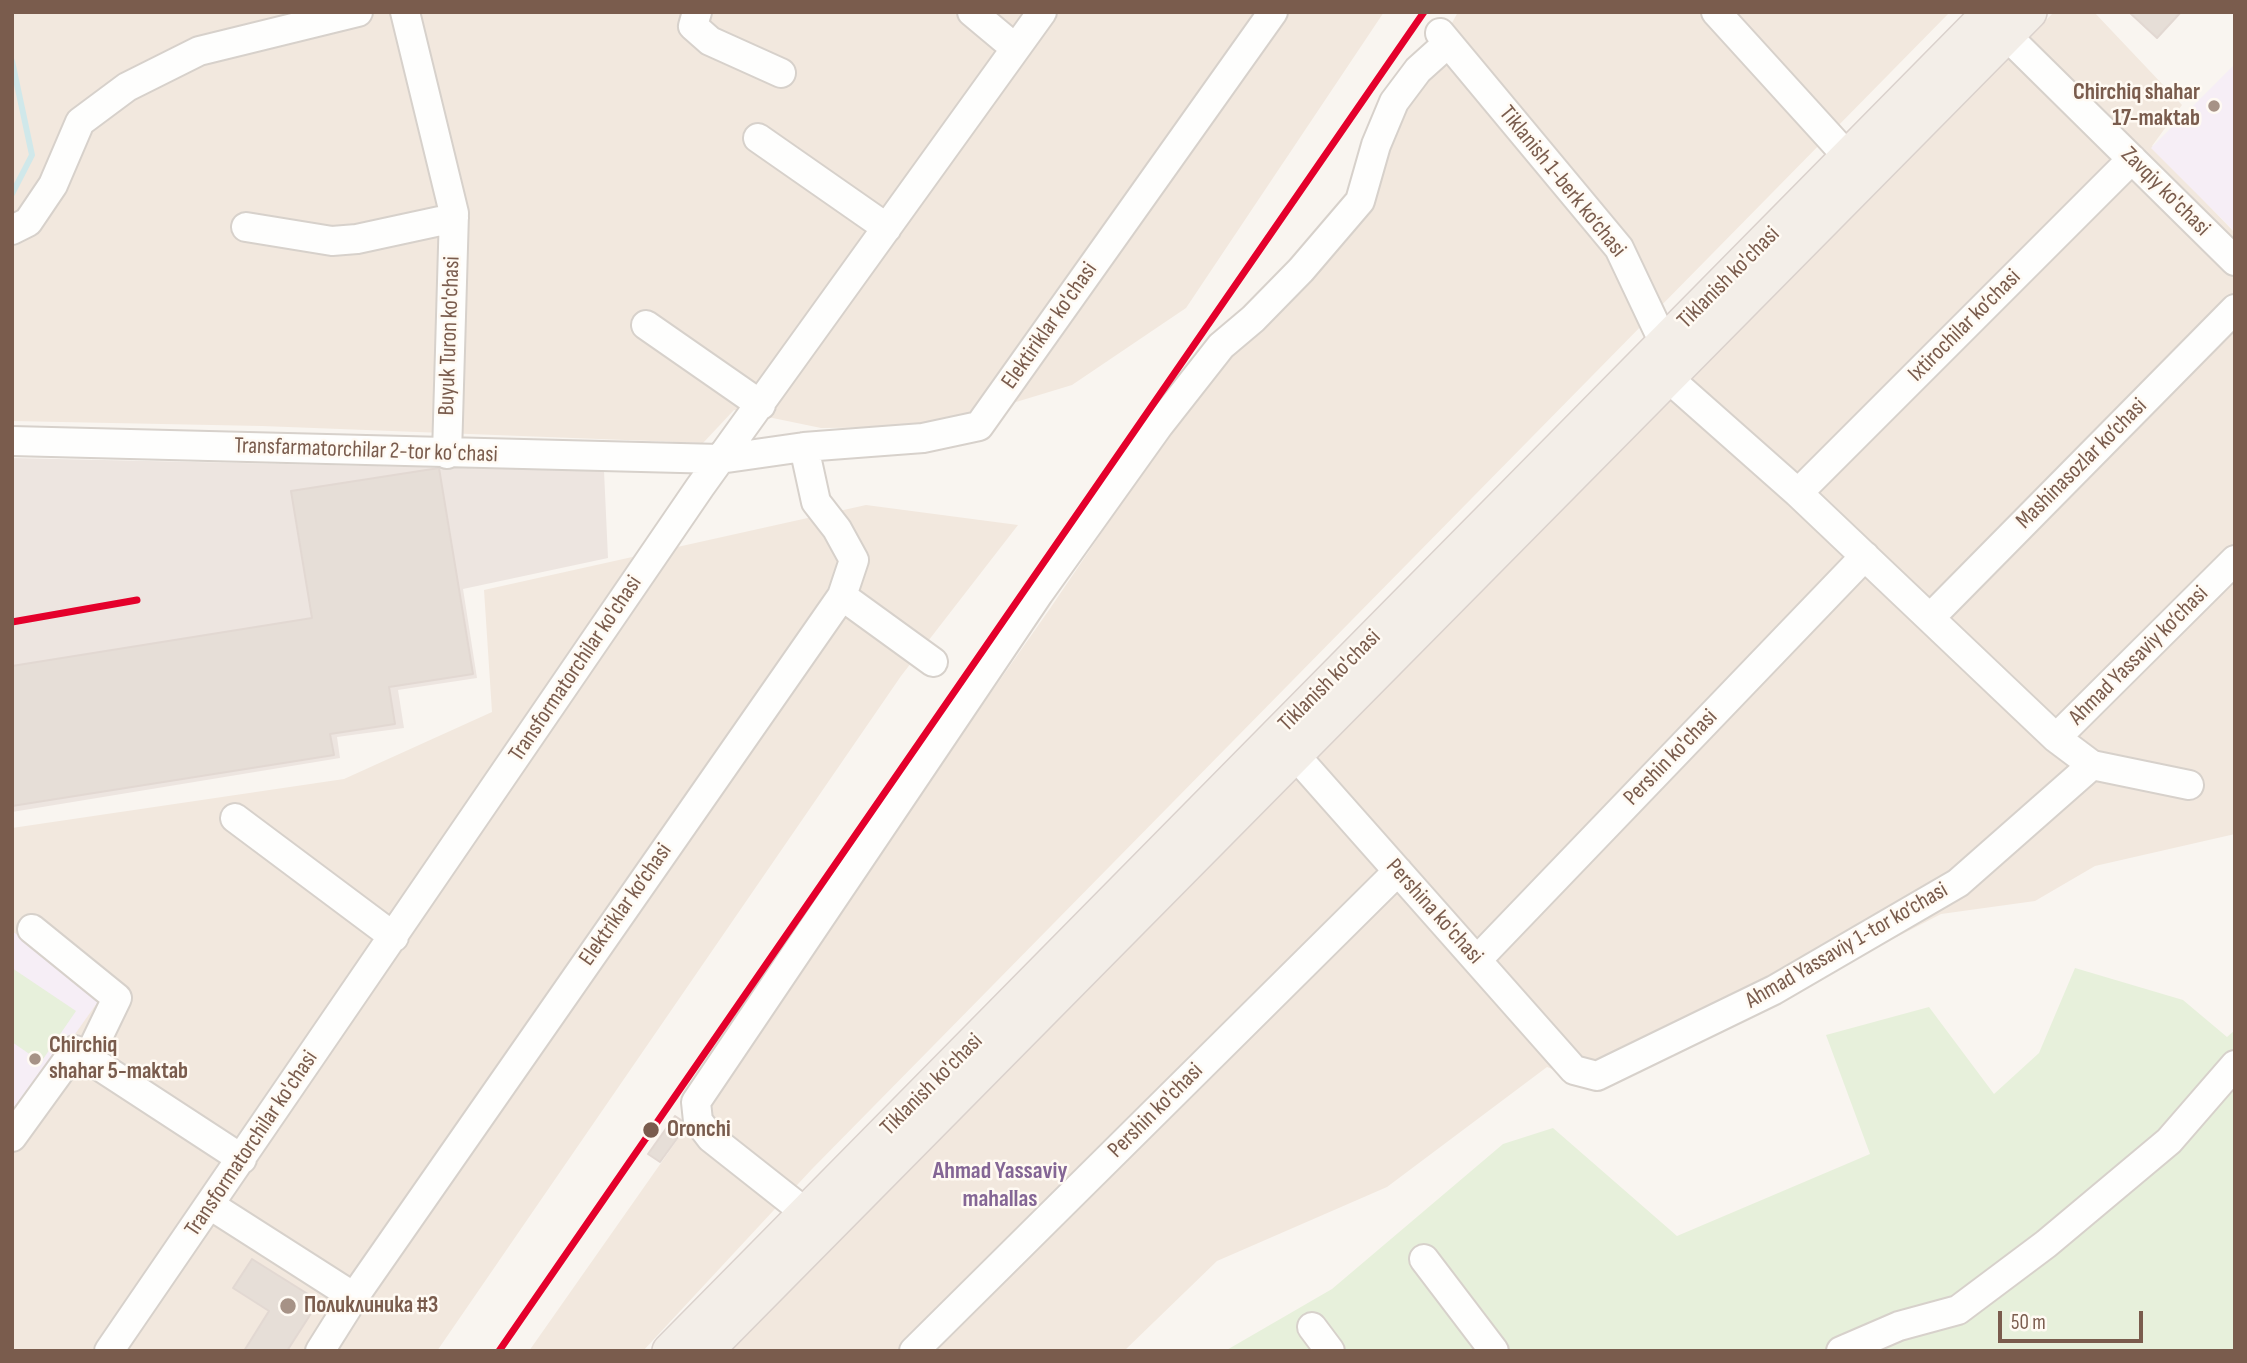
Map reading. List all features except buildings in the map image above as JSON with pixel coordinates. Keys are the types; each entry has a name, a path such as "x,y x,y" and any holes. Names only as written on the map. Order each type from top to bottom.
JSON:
{"main road":[{"name":"Tiklanish ko'chasi","path":"670,1351 1665,360 1848,157 2009,20"},
{"path":"705,1351 1295,755 1665,360 2009,20"}],"street":[{"path":"12,230 28,222 53,185 80,122 127,87 199,51 358,12"},
{"name":"Buyuk Turon ko'chasi","path":"405,12 454,218 447,454"},
{"path":"696,12 693,26 710,41 781,73"},
{"path":"972,12 1015,48"},
{"name":"Transformatorchilar ko'chasi","path":"109,1351 720,459 1042,12"},
{"name":"Elektiriklar ko'chasi","path":"720,459 804,447 923,438 979,426 1273,12"},
{"path":"1716,12 1848,157"},
{"name":"Zavqiy ko'chasi","path":"2009,20 2132,159 2235,261"},
{"name":"Tiklanish 1-berk ko‘chasi","path":"806,1213 711,1138 698,1121 696,1102 959,716 1032,603 1158,425 1221,346 1253,319 1301,270 1360,201 1376,145 1394,102 1444,38 1619,248 1665,360"},
{"path":"758,138 887,228"},
{"name":"Ixtirochilar ko‘chasi","path":"1798,493 2132,159"},
{"name":"Buyuk Turon ko'chasi","path":"246,227 332,241 357,239 454,218"},
{"name":"Mashinasozlar ko‘chasi","path":"1930,618 2235,309"},
{"path":"646,325 761,405"},
{"path":"1665,360 1798,493 2056,738"},
{"name":"Transfarmatorchilar 2-tor koʻchasi","path":"12,441 720,459"},
{"name":"Elektriklar ko‘chasi","path":"320,1351 354,1297 842,596 853,560 837,528 816,502 804,447"},
{"name":"Pershin ko'chasi","path":"1477,960 1865,556"},
{"name":"Ahmad Yassaviy ko‘chasi","path":"2189,785 2092,765 2056,738 2235,561"},
{"path":"842,596 933,662"},
{"name":"Pershina ko'chasi","path":"1295,755 1574,1070"},
{"name":"Ahmad Yassaviy 1-tor ko‘chasi","path":"1574,1070 1597,1076 1750,1002 1958,883 2092,765"},
{"path":"235,818 394,937"},
{"name":"Pershin ko'chasi","path":"914,1351 1398,872"},
{"path":"32,929 117,998 88,1058"},
{"path":"12,1137 75,1050 242,1159"},
{"path":"1841,1351 1899,1326 1958,1310 2046,1244 2169,1141 2235,1065"},
{"path":"210,1205 354,1297"},
{"path":"1424,1259 1494,1351"},
{"path":"1312,1327 1330,1351"}],"shaded area":[{"path":"12,12 1384,12 1186,308 1072,385 970,416 912,427 821,428 734,410 703,443 262,426 12,421"},
{"path":"1458,12 1950,12 812,1169 643,1351 529,1351 1049,610 1260,299 1379,155"},
{"path":"2054,12 2094,12 2182,105 2152,146 2235,233 2235,834 2095,866 2035,901 1941,914 1604,1089 1547,1067 1387,1187 1217,1261 1124,1351 726,1351"},
{"name":"Chirchiq shahar 17-maktab","path":"2235,64 2235,232 2151,148"},
{"path":"12,458 604,471 608,558 463,589 477,678 398,690 404,728 337,737 340,758 12,812"},
{"path":"866,505 1018,525 901,676 437,1351 12,1351 12,828 344,779 492,712 484,590"},
{"name":"Chirchiq shahar 5-maktab","path":"12,931 102,996 12,1123"}],"green space":[{"path":"12,968 76,1011 41,1062 12,1042"},
{"path":"2075,968 2183,1000 2227,1037 2235,1030 2235,1351 1225,1351 1332,1289 1503,1144 1553,1128 1677,1236 1870,1154 1826,1035 1929,1007 1994,1094 2039,1053"}],"waterway":[{"path":"12,61 32,155 12,194"}],"transit line":[{"path":"499,1351 1424,12"},
{"path":"12,622 137,600"}],"place":[{"name":"Chirchiq shahar 17-maktab","path":"2214,106"},
{"name":"Chirchiq shahar 5-maktab","path":"35,1059"},
{"name":"Oronchi","path":"651,1130"},
{"name":"Поликлиника #3","path":"288,1306"}],"district":[{"name":"Ahmad Yassaviy mahallas","path":"1000,1186"}]}
